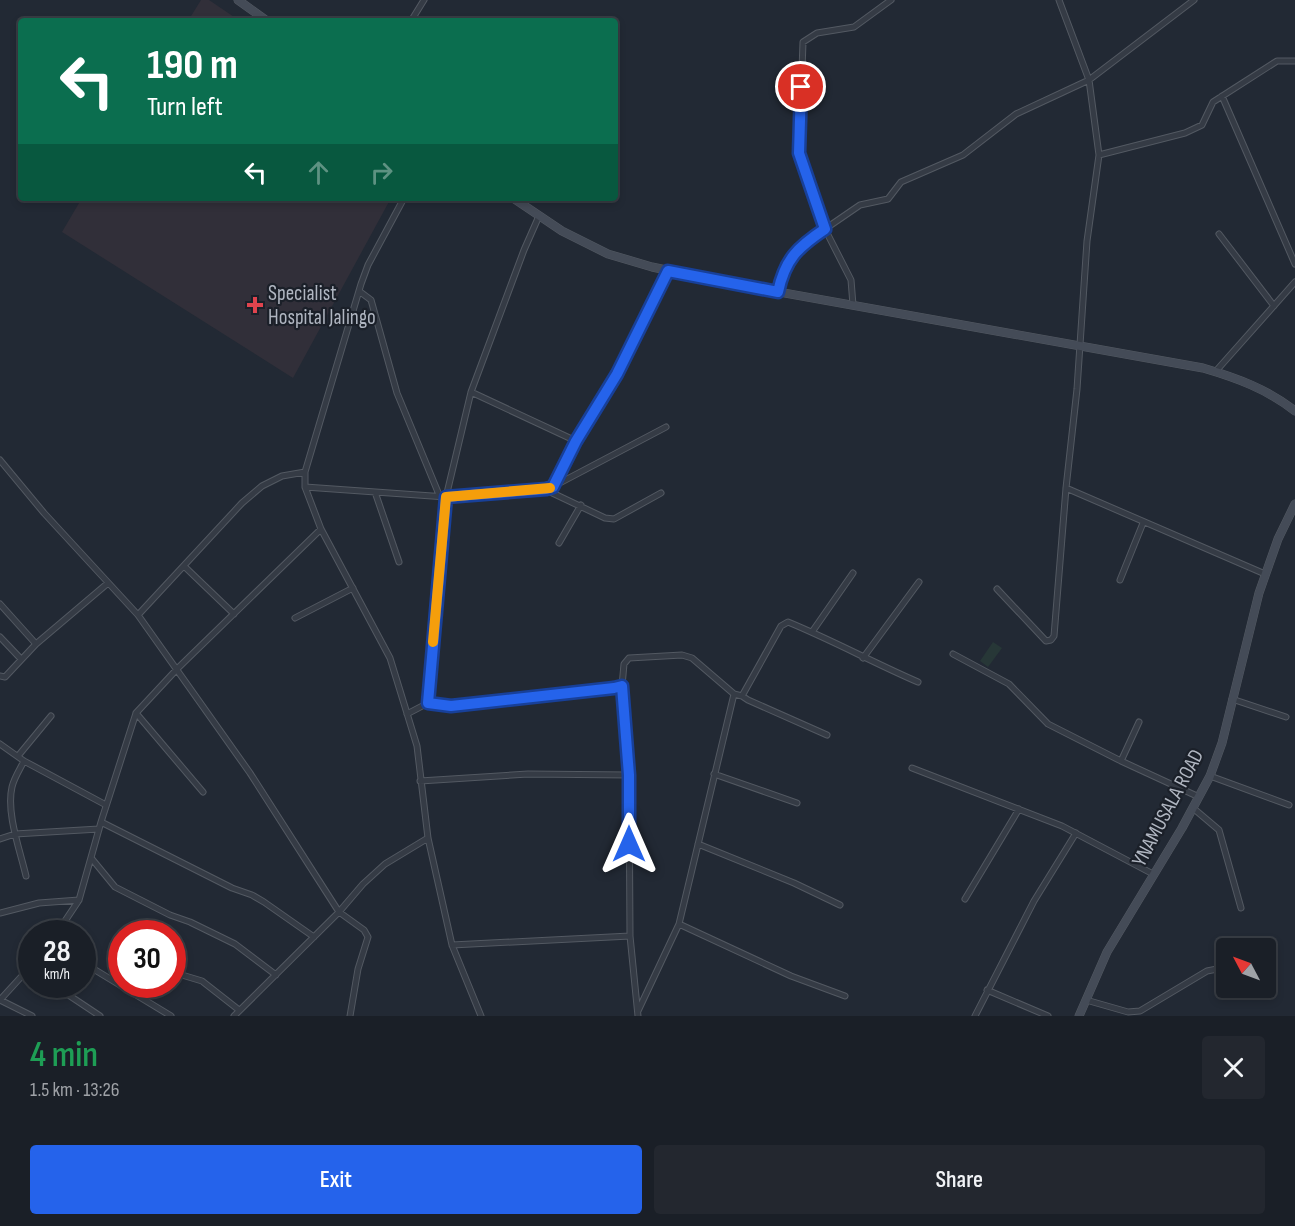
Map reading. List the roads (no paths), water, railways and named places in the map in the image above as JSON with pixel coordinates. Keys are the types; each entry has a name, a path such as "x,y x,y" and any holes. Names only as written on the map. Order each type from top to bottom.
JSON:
{"main road":[{"path":"238,0 247,4 263,18"},
{"path":"517,201 562,231 608,254 668,271 1080,345 1216,372 1258,387 1295,411"},
{"name":"YNAMUSALA ROAD","path":"1079,1016 1107,952 1210,776 1222,742 1265,574 1278,539 1295,504"}],"street":[{"path":"413,18 424,0"},
{"path":"853,305 851,280 825,229 799,153 803,42 817,33 854,27 891,0"},
{"path":"996,589 1046,641 1051,640 1054,636 1077,389 1087,241 1098,155 1089,80 1059,0"},
{"path":"778,292 782,272 795,251 825,229 860,205 888,199 901,182 963,156 1016,114 1089,80 1194,0"},
{"path":"1098,155 1185,133 1202,125 1213,102 1276,61 1295,61"},
{"path":"1222,96 1295,264"},
{"path":"402,201 368,265 359,291 305,472 305,487 321,529 390,658 417,746 428,838 452,945 481,1016"},
{"path":"428,703 443,497 471,392 539,216"},
{"path":"1219,234 1274,306"},
{"path":"549,488 617,374 668,271"},
{"path":"1216,372 1295,282"},
{"path":"359,291 369,296 371,300 397,393 443,497"},
{"path":"471,392 576,441"},
{"path":"305,487 443,497 549,488 666,427"},
{"path":"0,459 44,513 138,615 250,773 339,912 364,930 368,937 358,969 350,1016"},
{"path":"138,615 242,503 262,486 282,476 305,472"},
{"path":"549,488 605,518 614,519 662,492"},
{"path":"1066,488 1265,574"},
{"path":"375,492 399,562"},
{"path":"559,543 581,505"},
{"path":"1120,580 1143,523"},
{"path":"66,920 79,900 106,805 136,713 321,529"},
{"path":"185,567 234,614"},
{"path":"812,632 853,573"},
{"path":"863,658 919,582"},
{"path":"0,676 5,677 36,644 108,583"},
{"path":"295,618 353,588"},
{"path":"0,604 36,644"},
{"path":"742,696 782,626 788,622 918,682"},
{"path":"0,637 21,659"},
{"path":"953,654 1009,684 1048,724 1120,761 1199,797"},
{"path":"638,1013 630,936 629,775 622,686 624,664 629,658 682,655 692,658 734,694 827,735"},
{"path":"408,714 428,703 451,706 622,686"},
{"path":"638,1013 679,924 734,694"},
{"path":"1232,699 1286,717"},
{"path":"136,713 203,792"},
{"path":"18,756 51,716"},
{"path":"1120,761 1139,722"},
{"path":"0,744 24,761 106,805"},
{"path":"24,761 12,785 10,801 15,834 26,876"},
{"path":"912,768 1062,826 1153,874"},
{"path":"420,781 528,774 629,775"},
{"path":"714,774 796,803"},
{"path":"1210,776 1289,805"},
{"path":"1193,808 1219,830 1241,908"},
{"path":"965,899 1019,809"},
{"path":"101,822 232,888 252,895 314,937"},
{"path":"0,839 15,834 99,829"},
{"path":"975,1016 1034,902 1076,833"},
{"path":"234,1016 339,912 363,884 385,864 428,838"},
{"path":"698,844 794,883 840,905"},
{"path":"92,859 115,887 235,944 276,975"},
{"path":"0,913 39,903 79,900"},
{"path":"679,924 791,976 844,996"},
{"path":"452,945 630,936"},
{"path":"96,970 171,1016"},
{"path":"1086,1000 1128,1012 1140,1011 1207,971 1216,970"},
{"path":"186,976 202,981 239,1011"},
{"path":"18,981 0,1000 32,1016"},
{"path":"987,990 1048,1016"},
{"path":"73,998 100,1016"}],"place":[{"name":"Specialist Hospital Jalingo","path":"255,305"}]}
